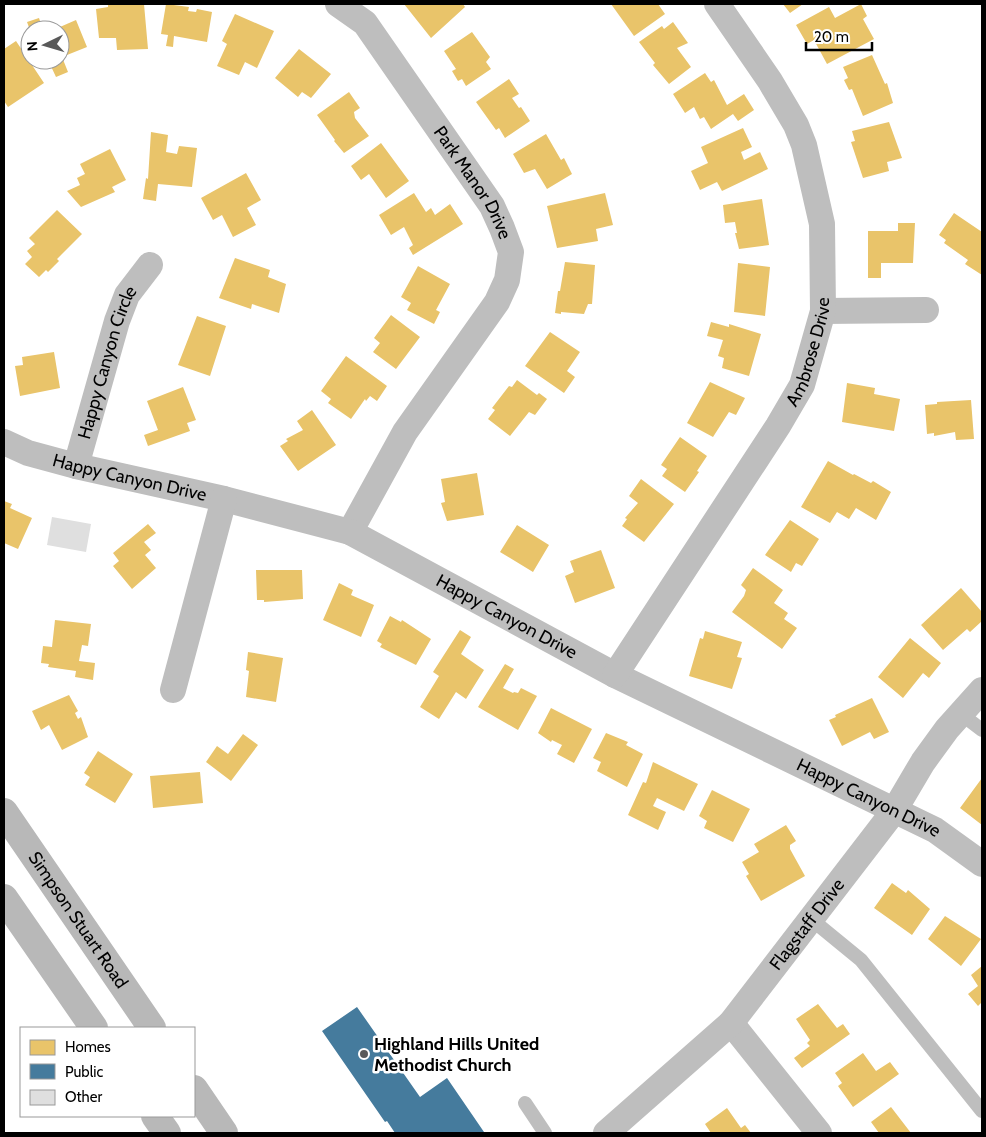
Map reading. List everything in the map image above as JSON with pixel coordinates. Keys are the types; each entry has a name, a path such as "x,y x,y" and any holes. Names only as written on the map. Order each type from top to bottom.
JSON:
{"main road":[{"name":"Simpson Stuart Road","path":"4,812 151,1027"},
{"path":"4,898 93,1027"},
{"path":"195,1090 224,1133"},
{"path":"156,1117 167,1133"}],"street":[{"name":"Park Manor Drive","path":"338,4 365,23 492,206 511,252 507,280 497,302 405,432 350,532"},
{"name":"Ambrose Drive","path":"615,675 773,434 797,393 811,356 823,311 822,224 804,145 796,125 770,81 717,4"},
{"name":"Happy Canyon Circle","path":"76,466 117,320 127,295 150,265"},
{"path":"823,311 926,310"},
{"name":"Happy Canyon Drive","path":"4,442 28,453 76,466 224,499 350,532 615,675 935,830 982,864"},
{"path":"173,690 224,499"},
{"name":"Flagstaff Drive","path":"615,1130 731,1023 894,811 923,762 982,690"},
{"path":"731,1023 819,1133"}],"lane":[{"path":"961,714 982,730"},
{"path":"811,919 861,960 982,1111"},
{"path":"525,1103 545,1133"}],"building: Homes":[{"path":"108,4 144,4 148,49 117,50 116,38 99,38 96,9 108,7"},
{"path":"166,4 189,7 188,11 196,12 197,9 212,12 207,42 174,36 173,47 166,46 168,35 161,34"},
{"path":"404,4 463,4 465,7 431,38"},
{"path":"611,4 658,4 665,14 634,36"},
{"path":"783,4 803,4 790,13"},
{"path":"861,4 867,16 863,19 874,39 827,64 814,40 807,44 796,25 829,7 835,18"},
{"path":"235,14 274,31 257,68 245,62 239,75 217,66 227,44 222,41"},
{"path":"76,20 87,47 70,54 70,23"},
{"path":"673,22 688,43 677,48 691,67 669,84 653,65 655,63 639,42 662,26 664,29"},
{"path":"472,32 490,57 486,62 491,69 466,86 462,79 458,81 452,71 456,69 444,51"},
{"path":"16,41 20,47 20,70 35,70 44,83 8,107 4,101 4,49"},
{"path":"299,49 331,74 311,98 302,92 298,97 275,78"},
{"path":"872,55 885,84 887,83 893,103 863,116 852,89 849,90 844,80 848,78 843,67"},
{"path":"53,70 67,70 68,72 56,77"},
{"path":"705,73 711,82 714,80 727,105 744,94 754,110 738,121 733,114 711,129 704,117 700,119 694,107 685,113 673,94"},
{"path":"509,79 519,94 512,98 519,108 521,107 530,121 505,138 499,128 496,130 476,102"},
{"path":"349,92 360,108 354,112 355,118 369,136 344,153 317,115"},
{"path":"889,122 902,158 887,162 889,171 863,178 851,142 855,141 852,131"},
{"path":"743,128 752,147 741,152 744,160 760,152 768,169 722,191 717,182 700,190 691,171 708,163 701,147"},
{"path":"151,132 168,135 166,152 177,154 179,146 197,148 192,187 158,184 156,201 143,199 146,178 148,179"},
{"path":"546,134 561,160 564,158 572,174 547,189 535,169 524,173 513,154"},
{"path":"381,143 409,181 386,198 369,174 361,180 351,166"},
{"path":"110,149 126,180 112,187 115,192 81,207 67,191 80,185 77,178 85,174 80,164"},
{"path":"246,173 261,200 247,208 256,225 233,237 222,215 213,220 201,198"},
{"path":"414,193 426,212 431,208 435,215 450,204 463,224 413,255 409,248 413,245 404,227 391,235 379,215"},
{"path":"605,193 613,225 596,229 598,241 557,248 547,206"},
{"path":"762,199 769,245 739,249 735,233 737,233 735,222 725,223 723,205"},
{"path":"57,210 82,234 57,259 59,261 48,272 46,270 39,277 25,264 32,257 27,251 35,244 29,238"},
{"path":"954,213 982,232 982,275 965,264 968,260 944,243 946,240 939,235"},
{"path":"898,223 915,223 913,263 881,263 881,278 868,278 868,231 898,231"},
{"path":"235,258 270,270 268,277 286,284 279,313 252,304 251,309 219,298"},
{"path":"565,262 595,265 592,304 588,304 584,314 555,313"},
{"path":"738,263 770,267 765,316 734,312"},
{"path":"418,266 450,284 436,310 440,312 434,324 407,310 411,303 401,297"},
{"path":"391,315 420,337 396,369 373,352 380,343 374,338"},
{"path":"197,316 226,326 210,376 178,365"},
{"path":"711,322 729,327 729,324 761,334 749,376 722,368 724,358 718,356 723,340 707,336"},
{"path":"550,332 580,352 567,371 575,377 564,393 525,366"},
{"path":"54,352 60,388 20,396 15,366 23,365 22,357"},
{"path":"346,356 387,386 377,401 370,396 366,401 365,399 351,419 328,403 331,399 321,391"},
{"path":"517,380 537,395 539,393 547,399 535,415 529,412 510,436 488,419 495,410 492,408 509,386 512,387"},
{"path":"710,382 745,398 736,415 729,412 713,437 687,423"},
{"path":"847,383 875,388 874,394 900,399 894,431 842,422"},
{"path":"183,387 196,420 187,423 190,431 148,446 144,435 158,430 147,401"},
{"path":"971,400 974,439 956,440 955,432 934,436 934,433 927,434 925,405 937,404 937,402"},
{"path":"312,410 336,445 298,471 280,446 288,441 286,439 303,430 297,421"},
{"path":"680,437 707,456 697,471 699,472 685,492 662,476 667,469 661,465"},
{"path":"828,461 871,483 873,481 891,492 876,520 856,508 849,519 837,512 830,523 801,507"},
{"path":"477,473 484,515 447,521 441,503 445,502 441,479"},
{"path":"641,479 674,504 644,542 622,526 627,519 625,518 638,503 629,496"},
{"path":"4,501 12,504 10,508 32,518 18,549 4,543"},
{"path":"790,520 819,539 802,566 796,563 791,572 765,555"},
{"path":"148,524 156,533 144,542 151,550 145,555 156,568 132,589 113,566 119,561 113,553"},
{"path":"517,525 549,545 533,572 500,552"},
{"path":"601,550 615,588 575,603 565,576 574,572 570,561"},
{"path":"753,568 783,590 774,603 788,613 784,619 797,628 782,649 732,612 744,596 746,590 741,585"},
{"path":"256,570 302,570 303,599 264,602 264,600 257,600"},
{"path":"339,583 353,590 351,595 374,605 361,637 323,620"},
{"path":"961,588 982,612 982,621 970,632 967,629 943,650 921,625"},
{"path":"390,616 401,622 402,620 431,639 416,665 380,647 382,644 377,641"},
{"path":"55,620 91,624 88,646 82,645 79,661 95,663 93,680 75,677 76,671 48,667 49,664 41,663 43,646 52,647"},
{"path":"460,630 471,637 461,654 484,670 466,699 456,692 439,719 420,707 439,676 433,672"},
{"path":"705,631 742,642 737,657 742,658 732,689 689,676 700,638 703,639"},
{"path":"910,638 941,663 929,678 923,673 903,698 878,677"},
{"path":"248,652 283,658 276,702 246,697 249,671 246,670"},
{"path":"505,664 514,669 503,688 513,693 518,693 521,688 537,696 518,730 478,707"},
{"path":"69,695 78,711 75,713 78,719 81,717 88,737 62,750 49,725 41,730 32,711"},
{"path":"872,698 889,732 874,739 870,732 842,746 829,720 836,717 835,715"},
{"path":"551,708 592,729 574,763 557,754 562,745 552,740 551,742 538,733"},
{"path":"606,733 628,742 626,745 643,754 627,787 597,771 601,762 593,758"},
{"path":"243,734 258,745 231,781 206,762 217,746 228,754"},
{"path":"98,751 133,774 115,803 85,785 90,777 84,773"},
{"path":"653,762 698,784 684,811 657,798 653,806 666,812 658,830 628,815 643,782 646,783"},
{"path":"200,772 203,803 153,808 150,776"},
{"path":"982,778 982,825 960,808"},
{"path":"712,790 750,809 733,842 704,828 707,821 699,816"},
{"path":"786,825 796,841 790,845 790,849 805,876 761,901 746,876 749,874 742,862 759,852 754,844"},
{"path":"892,883 906,893 908,890 930,909 912,935 874,908"},
{"path":"945,916 981,939 961,966 928,939"},
{"path":"982,966 982,1002 978,1006 968,994 978,986 971,975"},
{"path":"818,1004 837,1028 843,1024 850,1034 802,1068 794,1058 810,1046 807,1043 810,1040 796,1019"},
{"path":"863,1053 876,1071 890,1062 899,1074 853,1107 838,1086 842,1083 835,1073"},
{"path":"891,1107 911,1133 879,1133 871,1122"},
{"path":"727,1108 741,1128 745,1125 751,1133 711,1133 705,1124"}],"building: Public":[{"name":"Highland Hills United Methodist Church","path":"357,1007 420,1097 447,1078 484,1132 395,1133 387,1121 385,1122 322,1031"}],"building: Other":[{"path":"52,517 91,524 86,552 47,545"}],"place":[{"name":"Highland Hills United Methodist Church","path":"364,1054"}]}
